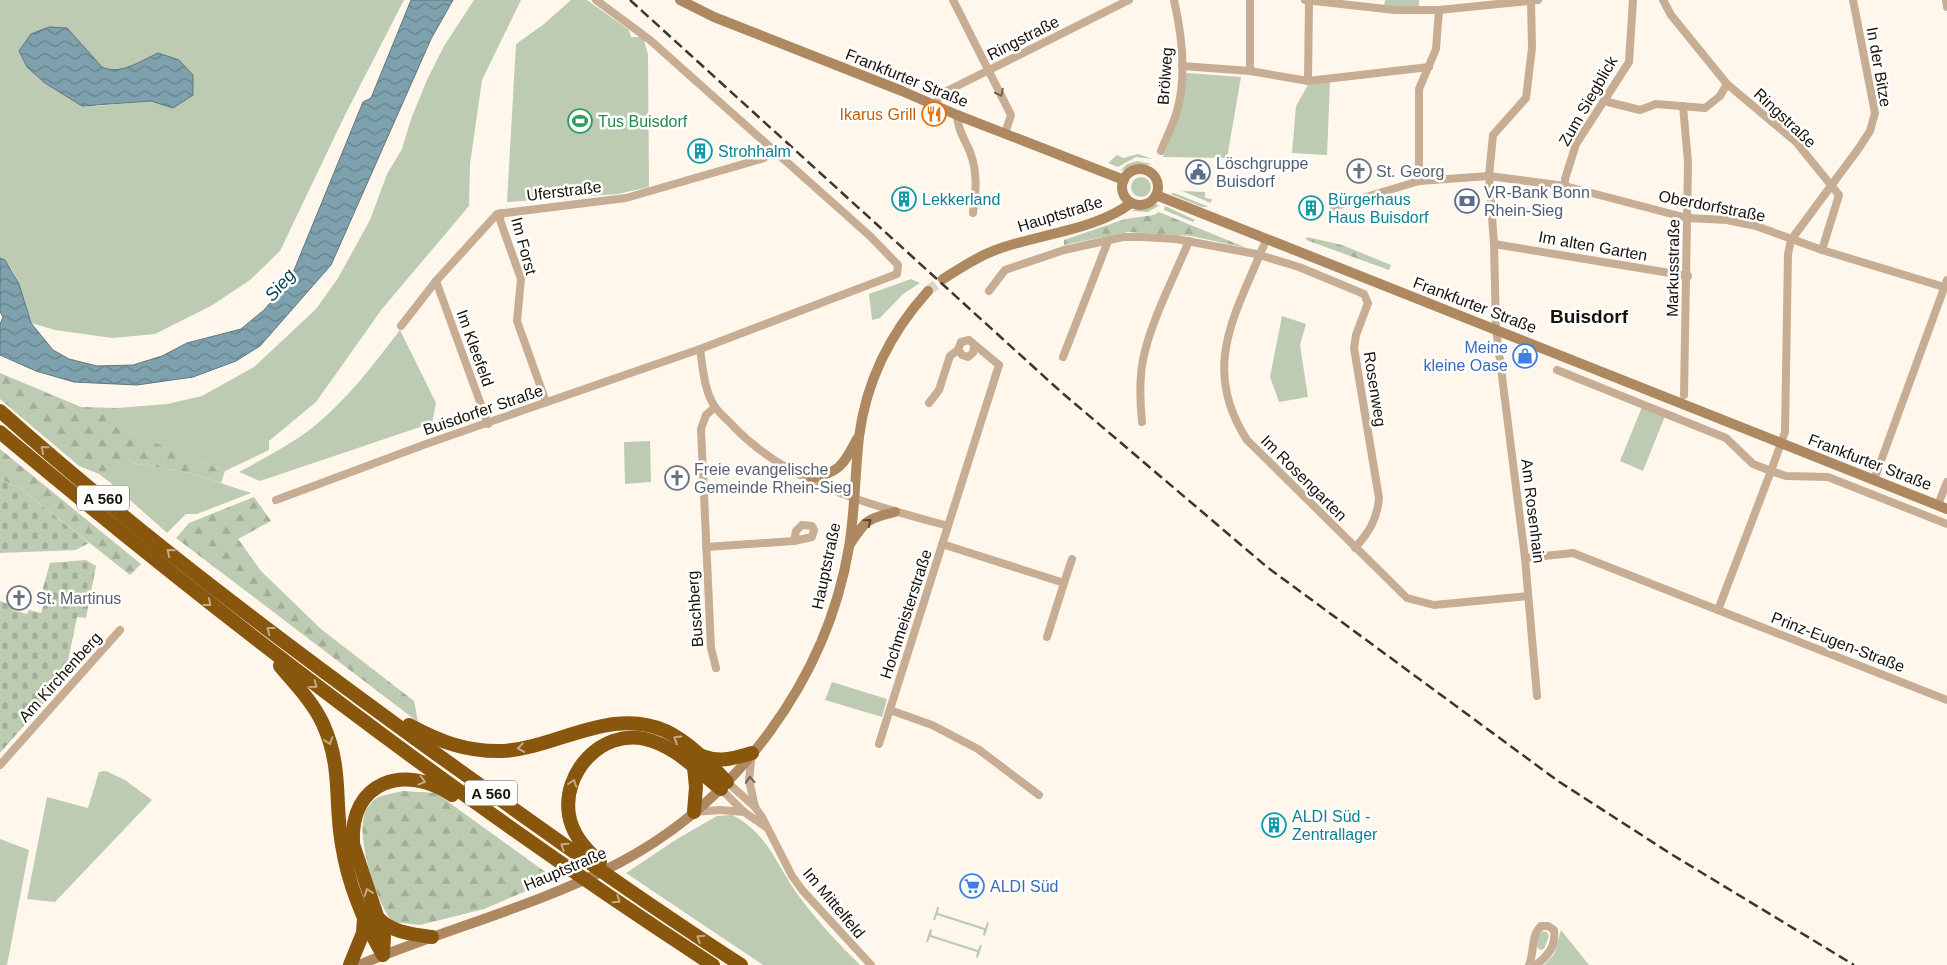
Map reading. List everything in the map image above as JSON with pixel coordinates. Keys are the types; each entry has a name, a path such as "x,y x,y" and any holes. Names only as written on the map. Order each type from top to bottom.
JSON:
{"highway":[{"name":"A 560","path":"0,411 200,577 350,692 551,837 741,965"},
{"name":"A 560","path":"0,432 102,518 261,644 505,823 713,965"},
{"path":"261,644 309,701 323,724 336,764 341,844 364,917 384,960"},
{"path":"350,692 364,695 403,722 439,741 482,750 504,751 531,746 596,728 630,723 665,731 724,785"},
{"path":"633,893 625,881 593,856 573,831 569,816 568,798 572,781 580,766 590,754 603,746 629,737 659,744 698,762 728,760 752,753"},
{"path":"694,812 698,762"},
{"path":"384,960 384,936 353,844 352,830 355,816 367,795 390,781 404,778 420,780 440,787 483,816 505,823"},
{"path":"350,965 363,933 364,917"},
{"path":"378,919 387,927 407,934 432,937"}],"main road":[{"name":"Frankfurter Straße","path":"680,0 714,17 956,115 1124,180"},
{"path":"1132,171 1150,172 1157,180 1156,196 1148,204 1137,205 1131,203 1124,195 1124,180 1132,171"},
{"name":"Frankfurter Straße","path":"1156,196 1942,507"},
{"name":"Hauptstraße","path":"943,279 973,259 1001,248 1099,220 1123,209 1131,203"},
{"name":"Hauptstraße","path":"359,965 384,960 432,937 568,886 616,864 670,832 724,785 752,753 794,697 830,619 849,545 860,434 872,384 893,335 928,292"},
{"path":"808,479 827,476 838,469 845,462 860,434"},
{"path":"849,545 864,524 871,518 895,512"}],"street":[{"path":"596,0 650,40 773,149"},
{"path":"953,0 1011,114 1005,133"},
{"name":"Ringstraße","path":"935,106 941,94 1129,0"},
{"name":"Brölweg","path":"1161,151 1177,110 1182,66 1180,26 1174,0"},
{"path":"1250,0 1250,71"},
{"name":"Am Rosenhain","path":"1531,0 1532,48 1526,98 1493,135 1489,176 1494,244 1496,329 1526,558 1538,696"},
{"path":"1308,81 1307,1 1394,10 1439,10 1538,0"},
{"name":"Zum Siegblick","path":"1565,186 1564,179 1576,144 1629,62 1633,0"},
{"name":"Ringstraße","path":"1663,0 1671,15 1727,84 1796,142 1830,186"},
{"name":"In der Bitze","path":"1830,186 1870,131 1875,113 1853,0"},
{"path":"1946,0 1947,7"},
{"path":"1419,181 1419,90 1436,49 1439,10"},
{"path":"1182,66 1250,71 1308,81 1429,67"},
{"path":"1604,101 1640,110 1656,104 1705,108 1720,96 1727,84"},
{"name":"Markusstraße","path":"1684,106 1688,162 1688,276 1684,395"},
{"path":"956,115 956,122 970,152 976,175 973,213"},
{"name":"Uferstraße","path":"501,212 626,198 764,158 773,149"},
{"name":"Buisdorfer Straße","path":"276,500 426,444 700,349 733,334 883,281 897,274 898,264 886,251 773,149"},
{"name":"Oberdorfstraße","path":"1333,207 1419,181 1489,176 1565,186 1687,218 1726,220 1756,226 1944,291"},
{"path":"1718,610 1785,432 1788,254 1792,240 1830,186 1839,195 1822,250"},
{"path":"401,326 436,281 492,217 501,212"},
{"name":"Im Forst","path":"501,212 500,220 520,279 517,321 546,402"},
{"name":"Rosenweg","path":"989,291 1005,270 1064,250 1123,237 1143,237 1189,241 1260,256 1298,267 1364,294 1367,298 1354,348 1379,498 1377,514 1372,526 1355,548"},
{"name":"Im Rosengarten","path":"1266,240 1226,344 1223,362 1226,398 1236,422 1247,440 1400,592 1419,603 1434,605 1528,596"},
{"path":"1063,357 1108,241"},
{"path":"1142,422 1143,361 1150,338 1189,241"},
{"name":"Im alten Garten","path":"1494,244 1688,276"},
{"path":"1874,480 1947,280"},
{"name":"Im Kleefeld","path":"436,281 488,424"},
{"path":"930,403 939,390 950,356 958,350 959,344 964,340 971,341 974,347 999,365 1009,365"},
{"path":"958,350 962,355 968,356 973,353 974,347"},
{"path":"700,349 707,388 715,407 756,448 808,479 853,498 895,512 948,526"},
{"name":"Hochmeisterstraße","path":"879,744 999,365"},
{"name":"Frankfurter Straße","path":"1557,370 1726,438 1753,464 1786,476 1828,477 1947,524"},
{"name":"Buschberg","path":"715,407 706,415 701,429 710,648 716,668"},
{"path":"1942,507 1947,482"},
{"name":"Buschberg","path":"706,547 794,541"},
{"path":"942,544 1064,583"},
{"name":"Prinz-Eugen-Straße","path":"1526,558 1573,552 1947,700"},
{"path":"1047,637 1072,559"},
{"name":"Am Kirchenberg","path":"0,765 120,630"},
{"path":"890,710 932,726 978,749 1039,795"},
{"path":"752,753 749,780 754,808"},
{"name":"Im Mittelfeld","path":"724,785 754,808 803,891 861,956 872,965"},
{"name":"Im Mittelfeld","path":"724,785 744,812 766,827"},
{"name":"Im Mittelfeld","path":"694,812 720,810 744,812"},
{"path":"1529,965 1532,958 1534,934 1541,926 1548,926 1554,930 1553,944 1548,955 1536,965"}],"green space":[{"path":"0,0 404,0 346,113 280,251 250,280 211,306 155,334 112,338 55,330 31,323 16,277 6,262 0,258","holes":["66,28 102,67 116,70 138,63 158,53 173,108 151,101 97,106 45,83 27,67 19,51"]},
{"path":"474,0 521,0 482,80 470,164 469,206 382,309 316,402 269,441 269,450 225,471 120,429 117,408 167,404 202,396 254,367 316,309 338,278 370,220 387,174 402,149 411,119 427,80 444,46"},
{"name":"Tus Buisdorf","path":"571,0 587,0 629,30 631,37 643,37 648,54 649,187 618,194 507,202 516,44 544,24"},
{"path":"1385,0 1419,0 1419,8 1384,6"},
{"path":"1188,73 1241,77 1227,158 1163,157 1181,111 1184,75"},
{"path":"1330,81 1327,155 1292,153 1296,106 1308,85"},
{"path":"1138,154 1153,159 1136,157 1118,167 1108,163 1117,155 1123,158"},
{"path":"1137,161 1152,164 1120,171 1127,164"},
{"path":"1141,177 1148,180 1151,187 1148,194 1141,197 1134,194 1131,187 1134,180"},
{"path":"1182,191 1205,192 1205,198 1212,199 1211,203"},
{"path":"1173,193 1209,207 1202,207 1170,194"},
{"path":"1153,204 1160,205 1148,212 1131,211"},
{"path":"1165,206 1195,220 1193,222 1164,210"},
{"path":"1159,212 1247,248 1191,236 1128,232 1064,245 1064,240 1125,219 1154,215"},
{"path":"1307,237 1342,245 1391,265 1389,270 1306,240"},
{"path":"911,279 920,283 903,294 880,318 872,320 869,294"},
{"path":"1282,316 1306,324 1300,345 1308,397 1279,402 1270,377"},
{"path":"400,330 436,403 432,423 260,481 239,472 295,440 325,417 359,382"},
{"path":"0,373 81,407 117,408 121,429 225,471 221,483 190,473 132,463 116,475 112,484 99,474 79,466 0,399"},
{"path":"1642,407 1665,416 1643,471 1620,461"},
{"path":"650,441 651,482 625,484 624,442"},
{"path":"0,449 141,564 130,575 20,488 0,479"},
{"path":"132,463 190,473 251,493 197,514 186,514 167,533 112,484 115,475"},
{"path":"0,479 20,488 89,543 76,550 0,553"},
{"path":"254,497 271,521 238,539 261,571 321,629 414,701 418,722 176,538 189,523"},
{"path":"86,560 96,566 86,618 77,617 64,680 0,753 0,601 14,606 13,610 27,614 29,610 41,613 45,600 40,598 50,563"},
{"path":"832,682 887,699 882,717 825,700"},
{"path":"106,771 125,780 152,800 55,902 27,899 47,797 88,808 99,772"},
{"path":"403,791 436,793 555,879 484,909 420,925 393,922 380,901 369,870 365,853 363,824 366,811 376,798"},
{"path":"732,815 755,831 764,841 808,908 860,965 763,965 626,873 677,839 717,816"},
{"path":"0,839 29,850 7,965 0,965"},
{"path":"937,907 939,907 938,913 985,928 987,922 989,923 985,936 983,935 984,930 937,915 935,920 933,920"},
{"path":"930,929 932,930 931,935 978,950 980,945 982,945 978,958 976,957 977,952 930,937 928,942 926,942"},
{"path":"1561,930 1589,965 1544,965 1554,954"},
{"path":"1543,931 1547,932 1549,936 1544,949 1540,950 1537,947 1537,937"}],"water":[{"path":"411,0 453,0 431,39 331,265 260,346 236,361 193,377 137,385 74,382 36,371 0,355 0,324 3,317 0,312 0,258 5,260 19,284 31,323 53,350 69,359 97,366 133,365 162,356 187,343 241,329 264,310 290,280 363,102 371,98"},
{"path":"49,27 67,28 102,67 109,69 116,70 131,66 158,53 179,60 193,75 193,95 173,108 151,101 82,106 45,83 27,67 19,51 31,34"}],"tunnel":[{"path":"928,291 943,279"}],"railway":[{"path":"630,0 1060,391 1267,567 1558,781 1671,854 1854,965"}],"place":[{"name":"Ikarus Grill","path":"934,114"},
{"name":"Tus Buisdorf","path":"580,121"},
{"name":"Strohhalm","path":"700,151"},
{"name":"St. Georg","path":"1359,171"},
{"name":"Löschgruppe Buisdorf","path":"1198,172"},
{"name":"Lekkerland","path":"904,199"},
{"name":"VR-Bank Bonn Rhein-Sieg","path":"1467,201"},
{"name":"Bürgerhaus Haus Buisdorf","path":"1311,208"},
{"name":"Meine kleine Oase","path":"1525,356"},
{"name":"Freie evangelische Gemeinde Rhein-Sieg","path":"677,478"},
{"name":"St. Martinus","path":"19,598"},
{"name":"ALDI Süd - Zentrallager","path":"1274,825"},
{"name":"ALDI Süd","path":"972,886"}],"district":[{"name":"Buisdorf","path":"1589,316"}],"water label":[{"name":"Sieg","path":"280,285"}]}
